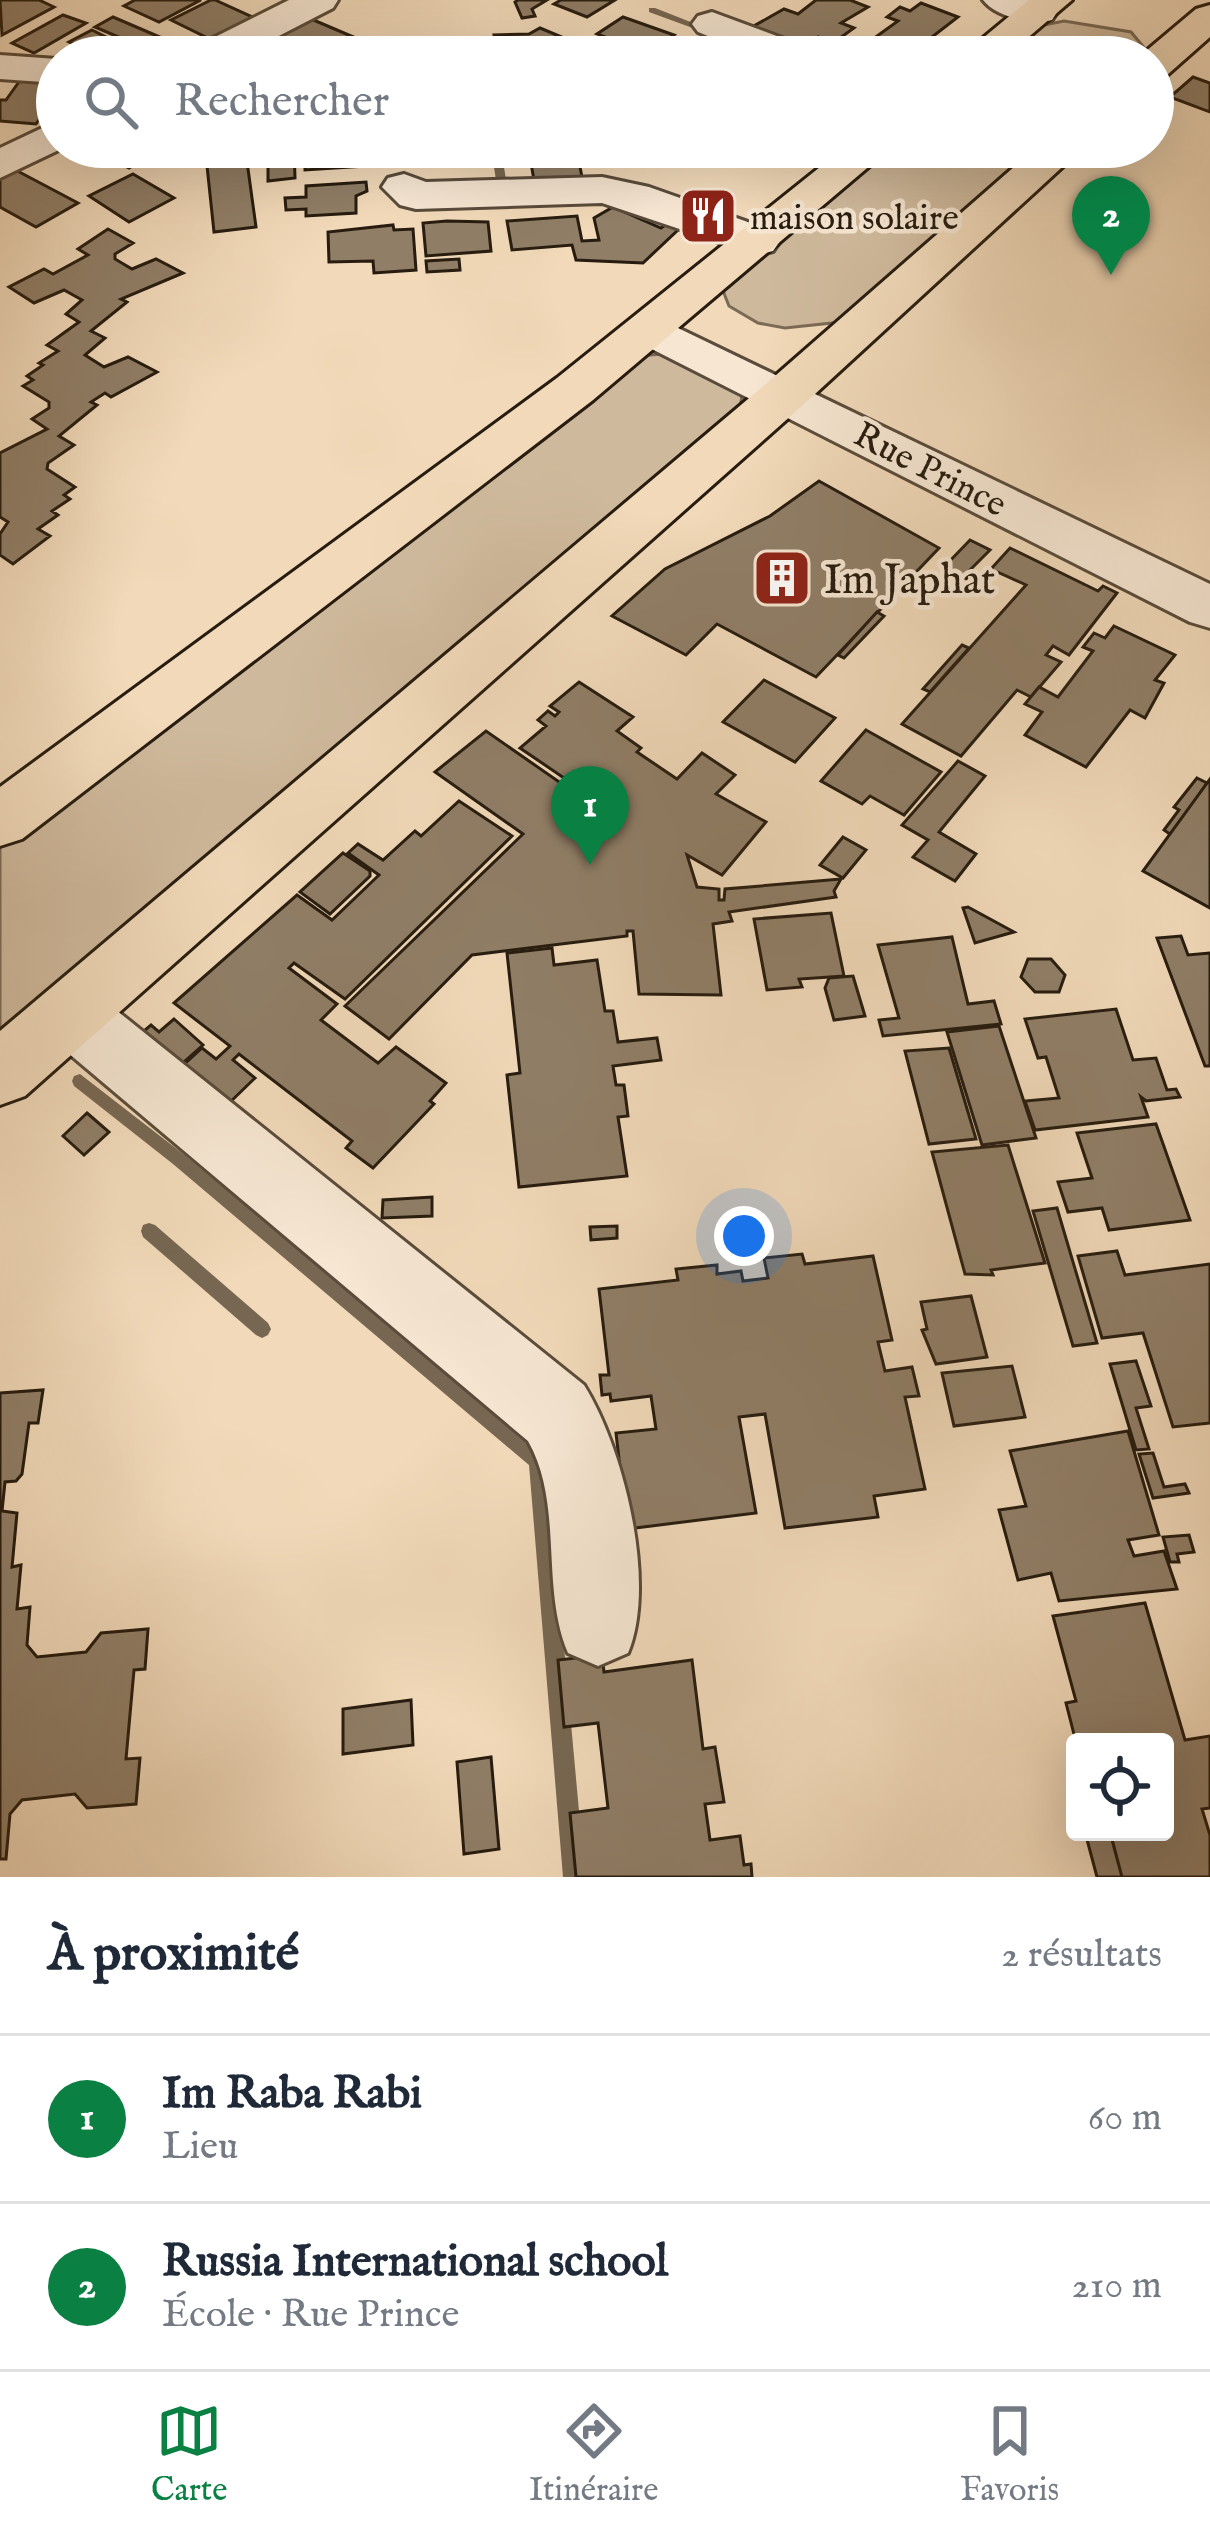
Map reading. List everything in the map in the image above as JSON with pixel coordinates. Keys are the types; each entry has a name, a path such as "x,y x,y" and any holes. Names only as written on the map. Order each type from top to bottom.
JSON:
{"main road":[{"path":"1000,36 1031,4"},
{"path":"1174,48 1210,17"},
{"path":"0,820 651,330 846,168"},
{"path":"0,1074 1039,168"}],"street":[{"path":"234,0 280,21"},
{"path":"250,36 319,0"},
{"path":"712,24 742,36"},
{"path":"0,67 36,70"},
{"path":"0,165 36,145"},
{"path":"404,187 416,196 602,190 633,196 757,242"},
{"name":"Rue Prince","path":"651,330 1210,608"},
{"path":"72,1015 556,1413 572,1433 598,1623"}],"shaded area":[{"path":"1064,21 1134,36 1018,36 1030,28"},
{"path":"851,168 1037,168 860,320 785,328 758,323 729,306 718,278"},
{"path":"687,352 743,392 733,439 0,1065 0,825 638,356"}],"building":[{"path":"0,0 39,0 54,7 2,35"},
{"path":"135,0 201,0 159,22 124,6"},
{"path":"211,0 257,19 224,36 204,36 171,20"},
{"path":"518,0 547,0 532,9 535,16 522,18"},
{"path":"615,0 587,17 554,4"},
{"path":"816,0 850,0 868,7 841,23 854,28 843,36 779,36 752,27 784,9 798,14"},
{"path":"921,3 958,17 933,36 877,36 898,21 887,17 900,7 910,11"},
{"path":"63,15 86,23 63,36 36,36 34,53 12,43"},
{"path":"304,16 351,36 268,36"},
{"path":"113,17 157,36 116,36 95,27"},
{"path":"623,17 674,35 602,36 597,34"},
{"path":"540,28 559,36 494,35 529,34"},
{"path":"1193,77 1210,83 1210,112 1174,98"},
{"path":"21,79 36,80 36,124 0,121 0,100 6,100"},
{"path":"8,166 78,203 36,227 0,207 0,170"},
{"path":"207,168 248,168 256,227 214,232"},
{"path":"268,168 295,168 295,178 268,181"},
{"path":"532,168 580,168 582,177 534,180"},
{"path":"133,174 174,198 129,222 89,196"},
{"path":"366,182 367,191 356,196 356,213 306,216 306,209 286,210 285,198 306,197 306,186"},
{"path":"613,207 661,228 667,224 679,229 643,263 576,260 572,245 512,250 507,221 577,216 582,241 599,240 594,218"},
{"path":"488,222 491,251 426,256 423,223"},
{"path":"393,225 394,230 413,229 416,270 374,273 373,261 329,262 328,232"},
{"path":"108,229 133,243 115,254 115,259 132,269 156,259 183,273 121,299 127,302 91,331 105,338 85,355 104,367 128,357 157,372 111,397 105,393 91,402 97,405 59,436 74,445 48,463 47,469 75,487 64,495 70,499 52,511 58,515 38,529 50,536 13,564 0,555 0,534 8,522 0,517 0,453 47,429 32,419 49,408 49,402 23,386 33,380 27,376 43,365 39,363 58,351 47,345 79,322 66,314 82,300 64,290 34,303 9,287 44,269 53,274 88,255 78,249"},
{"path":"459,259 460,270 427,272 426,261"},
{"name":"Im Japhat","path":"819,481 939,548 816,677 717,624 686,655 612,616 665,569 770,516"},
{"path":"970,540 990,550 964,576 944,567"},
{"path":"1010,548 1098,591 1103,586 1117,593 1069,655 1053,646 1046,655 1061,662 1031,697 1017,690 961,756 902,724 1026,585 991,569"},
{"path":"877,612 884,616 844,658 838,655"},
{"path":"1114,626 1175,655 1155,680 1164,683 1145,718 1130,710 1086,767 1025,735 1042,712 1025,704 1039,687 1058,697 1093,651 1083,647 1094,633 1105,638"},
{"path":"962,645 969,648 930,692 923,689"},
{"path":"764,680 835,718 795,762 723,722"},
{"path":"579,682 633,717 617,731 641,748 637,752 677,779 702,753 735,775 716,794 766,822 722,875 687,855 697,887 719,889 719,900 724,900 725,889 841,879 836,897 729,912 732,921 713,924 721,995 639,994 633,931 627,931 627,936 472,955 389,1039 345,1006 523,834 435,772 486,731 562,784 567,780 520,748 546,726 538,720 548,711 555,716 559,712 550,706"},
{"path":"866,730 941,772 904,815 870,796 862,804 821,781"},
{"path":"958,761 985,776 939,832 976,854 955,881 913,857 928,840 902,825"},
{"path":"1197,778 1207,783 1171,835 1164,830 1179,810 1174,807"},
{"path":"1210,779 1210,908 1143,871"},
{"path":"459,801 512,836 345,999 294,963 289,968 337,1004 321,1020 378,1063 396,1047 446,1083 430,1101 434,1104 373,1168 346,1148 352,1141 239,1054 233,1060 255,1078 225,1107 178,1070 202,1048 216,1059 230,1046 174,1003 297,895 332,920 379,875 348,853 358,844 383,860 415,831 421,836"},
{"path":"843,837 866,850 843,878 820,865"},
{"path":"343,853 370,871 370,876 330,914 300,892"},
{"path":"963,908 1014,932 975,943"},
{"path":"831,913 844,976 799,979 802,987 767,990 754,919"},
{"path":"1181,936 1188,955 1210,953 1210,1066 1205,1066 1157,938"},
{"path":"952,937 968,1004 994,1001 1001,1024 883,1036 879,1020 899,1018 878,945"},
{"path":"552,948 554,965 597,960 605,1011 613,1011 618,1042 657,1038 661,1060 613,1066 616,1085 624,1085 628,1116 618,1117 627,1176 519,1187 507,1075 520,1073 507,953"},
{"path":"1028,959 1051,959 1065,975 1059,992 1035,992 1021,977"},
{"path":"853,976 865,1016 834,1020 825,988 829,978"},
{"path":"1116,1009 1133,1060 1156,1058 1167,1090 1176,1089 1180,1097 1146,1101 1141,1097 1148,1117 1035,1130 1025,1101 1059,1098 1046,1057 1038,1058 1025,1019"},
{"path":"174,1019 203,1045 177,1068 144,1031 151,1025 159,1032"},
{"path":"999,1026 1036,1138 982,1145 947,1032"},
{"path":"949,1048 976,1139 929,1144 905,1051"},
{"path":"87,1113 109,1132 84,1155 63,1136"},
{"path":"1156,1124 1190,1220 1109,1230 1102,1208 1068,1212 1058,1182 1092,1178 1077,1133"},
{"path":"1008,1145 1045,1263 991,1270 993,1275 965,1274 932,1152"},
{"path":"432,1197 432,1216 382,1218 383,1200"},
{"path":"1057,1208 1097,1343 1073,1346 1033,1211"},
{"path":"617,1226 617,1238 591,1240 590,1227"},
{"path":"1117,1251 1125,1275 1210,1264 1210,1423 1173,1427 1143,1333 1102,1338 1078,1256"},
{"path":"802,1254 805,1264 873,1256 892,1340 878,1342 885,1371 912,1367 919,1396 905,1397 925,1489 874,1496 878,1517 785,1528 765,1414 739,1417 756,1513 627,1529 616,1433 656,1429 651,1396 611,1401 610,1394 602,1395 600,1375 609,1375 599,1289 678,1280 676,1269 717,1265 717,1274 741,1271 743,1281 768,1278 764,1258"},
{"path":"971,1296 987,1357 936,1364 922,1330 927,1329 921,1302"},
{"path":"1136,1361 1151,1406 1136,1408 1149,1449 1136,1450 1110,1364"},
{"path":"1012,1366 1025,1417 954,1426 942,1373"},
{"path":"43,1390 38,1423 29,1423 22,1474 16,1481 5,1482 2,1511 17,1513 12,1567 21,1565 17,1609 30,1607 27,1645 37,1657 86,1652 101,1633 148,1629 145,1669 134,1670 126,1759 140,1758 136,1804 87,1808 75,1794 22,1800 10,1814 6,1859 0,1859 0,1393"},
{"path":"1128,1431 1159,1535 1128,1540 1134,1556 1164,1551 1177,1589 1059,1601 1051,1573 1018,1580 999,1510 1026,1506 1010,1451"},
{"path":"1153,1453 1164,1487 1185,1484 1189,1493 1153,1498 1139,1454"},
{"path":"1189,1535 1194,1552 1177,1554 1179,1562 1170,1562 1163,1537"},
{"path":"1145,1603 1185,1740 1210,1736 1210,1808 1202,1809 1210,1835 1210,1877 1121,1877 1112,1841 1174,1841 1174,1733 1074,1733 1066,1703 1076,1701 1053,1616"},
{"path":"602,1655 604,1672 692,1660 703,1749 715,1747 724,1802 705,1804 710,1840 740,1836 744,1865 751,1864 752,1877 576,1877 570,1813 608,1808 598,1723 564,1727 558,1660"},
{"path":"411,1700 413,1745 343,1754 343,1709"},
{"path":"491,1757 499,1849 464,1854 457,1762"},
{"path":"1087,1841 1112,1841 1122,1877 1097,1877"}],"waterway":[{"path":"652,10 712,32"},
{"path":"499,168 502,186"},
{"path":"80,1081 176,1158"},
{"path":"180,1162 538,1460 574,1877"},
{"path":"149,1231 262,1329"}],"place":[{"name":"maison solaire","path":"708,216"},
{"name":"Russia International school","path":"1111,275"},
{"name":"Im Japhat","path":"782,578"},
{"name":"Im Raba Rabi","path":"590,865"}]}
